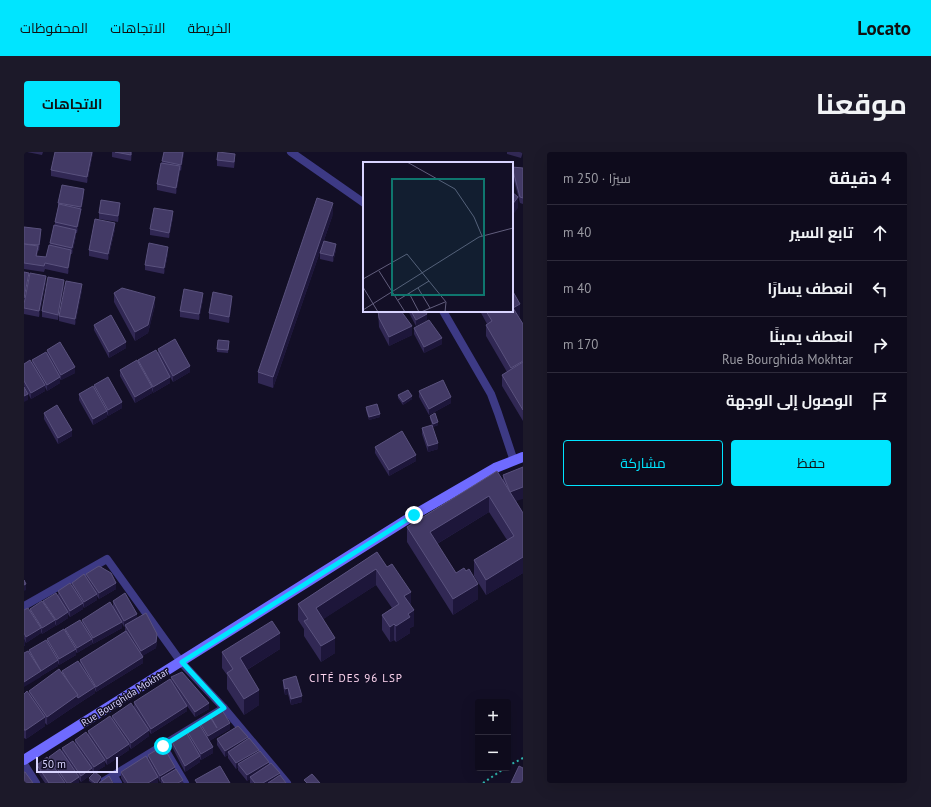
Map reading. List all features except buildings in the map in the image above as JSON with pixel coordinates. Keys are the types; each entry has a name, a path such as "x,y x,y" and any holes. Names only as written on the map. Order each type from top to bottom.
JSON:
{"main road":[{"name":"Rue Bourghida Mokhtar","path":"24,760 414,515 495,468 518,459"}],"street":[{"path":"291,152 363,202"},
{"path":"444,312 490,394 518,459"},
{"path":"24,606 106,559 182,662 224,708 287,783"},
{"path":"101,783 116,779 163,746 224,708"},
{"path":"163,746 185,783"},
{"path":"24,764 36,783"}],"path":[{"path":"511,764 523,758"},
{"path":"483,783 501,771"}],"district":[{"name":"CITÉ DES 96 LSP","path":"356,678"}],"route":[{"path":"163,746 224,708 182,662 414,515"}]}
